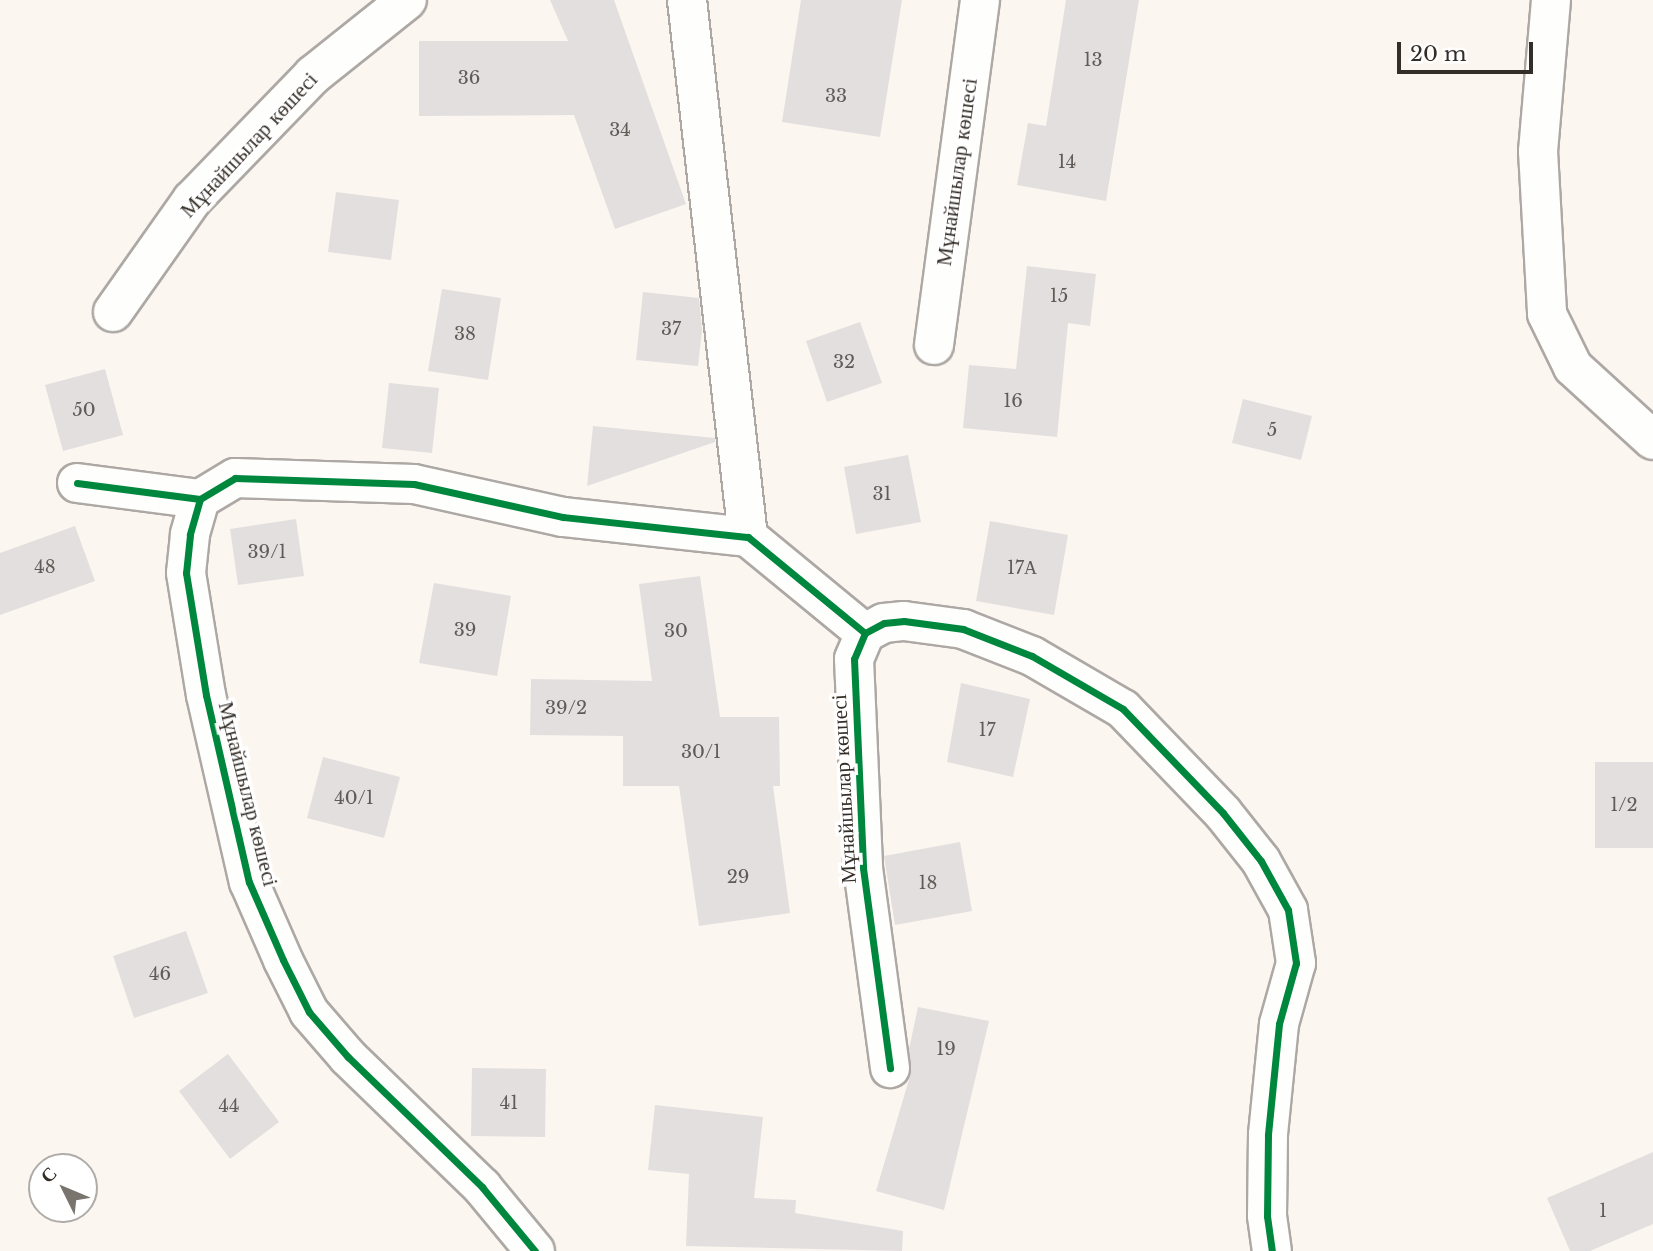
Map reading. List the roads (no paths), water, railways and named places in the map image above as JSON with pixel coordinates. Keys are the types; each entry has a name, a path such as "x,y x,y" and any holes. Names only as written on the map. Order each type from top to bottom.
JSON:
{"street":[{"name":"Мұнайшылар көшесі","path":"113,312 192,200 313,75 407,0"},
{"path":"687,0 748,537"},
{"name":"Мұнайшылар көшесі","path":"934,345 981,0"},
{"path":"1551,0 1538,151 1547,314 1573,367 1653,440"},
{"path":"77,483 200,499 235,478 414,484 562,517 748,537 864,633 884,623 904,621 963,629 1032,656 1123,709 1223,813 1261,861 1288,910 1296,963 1279,1024 1268,1135 1267,1216 1272,1251"},
{"name":"Мұнайшылар көшесі","path":"200,499 190,535 186,573 205,695 249,882 283,960 309,1012 348,1057 482,1187 535,1251"},
{"name":"Мұнайшылар көшесі","path":"864,633 854,659 863,868 890,1068"}]}
